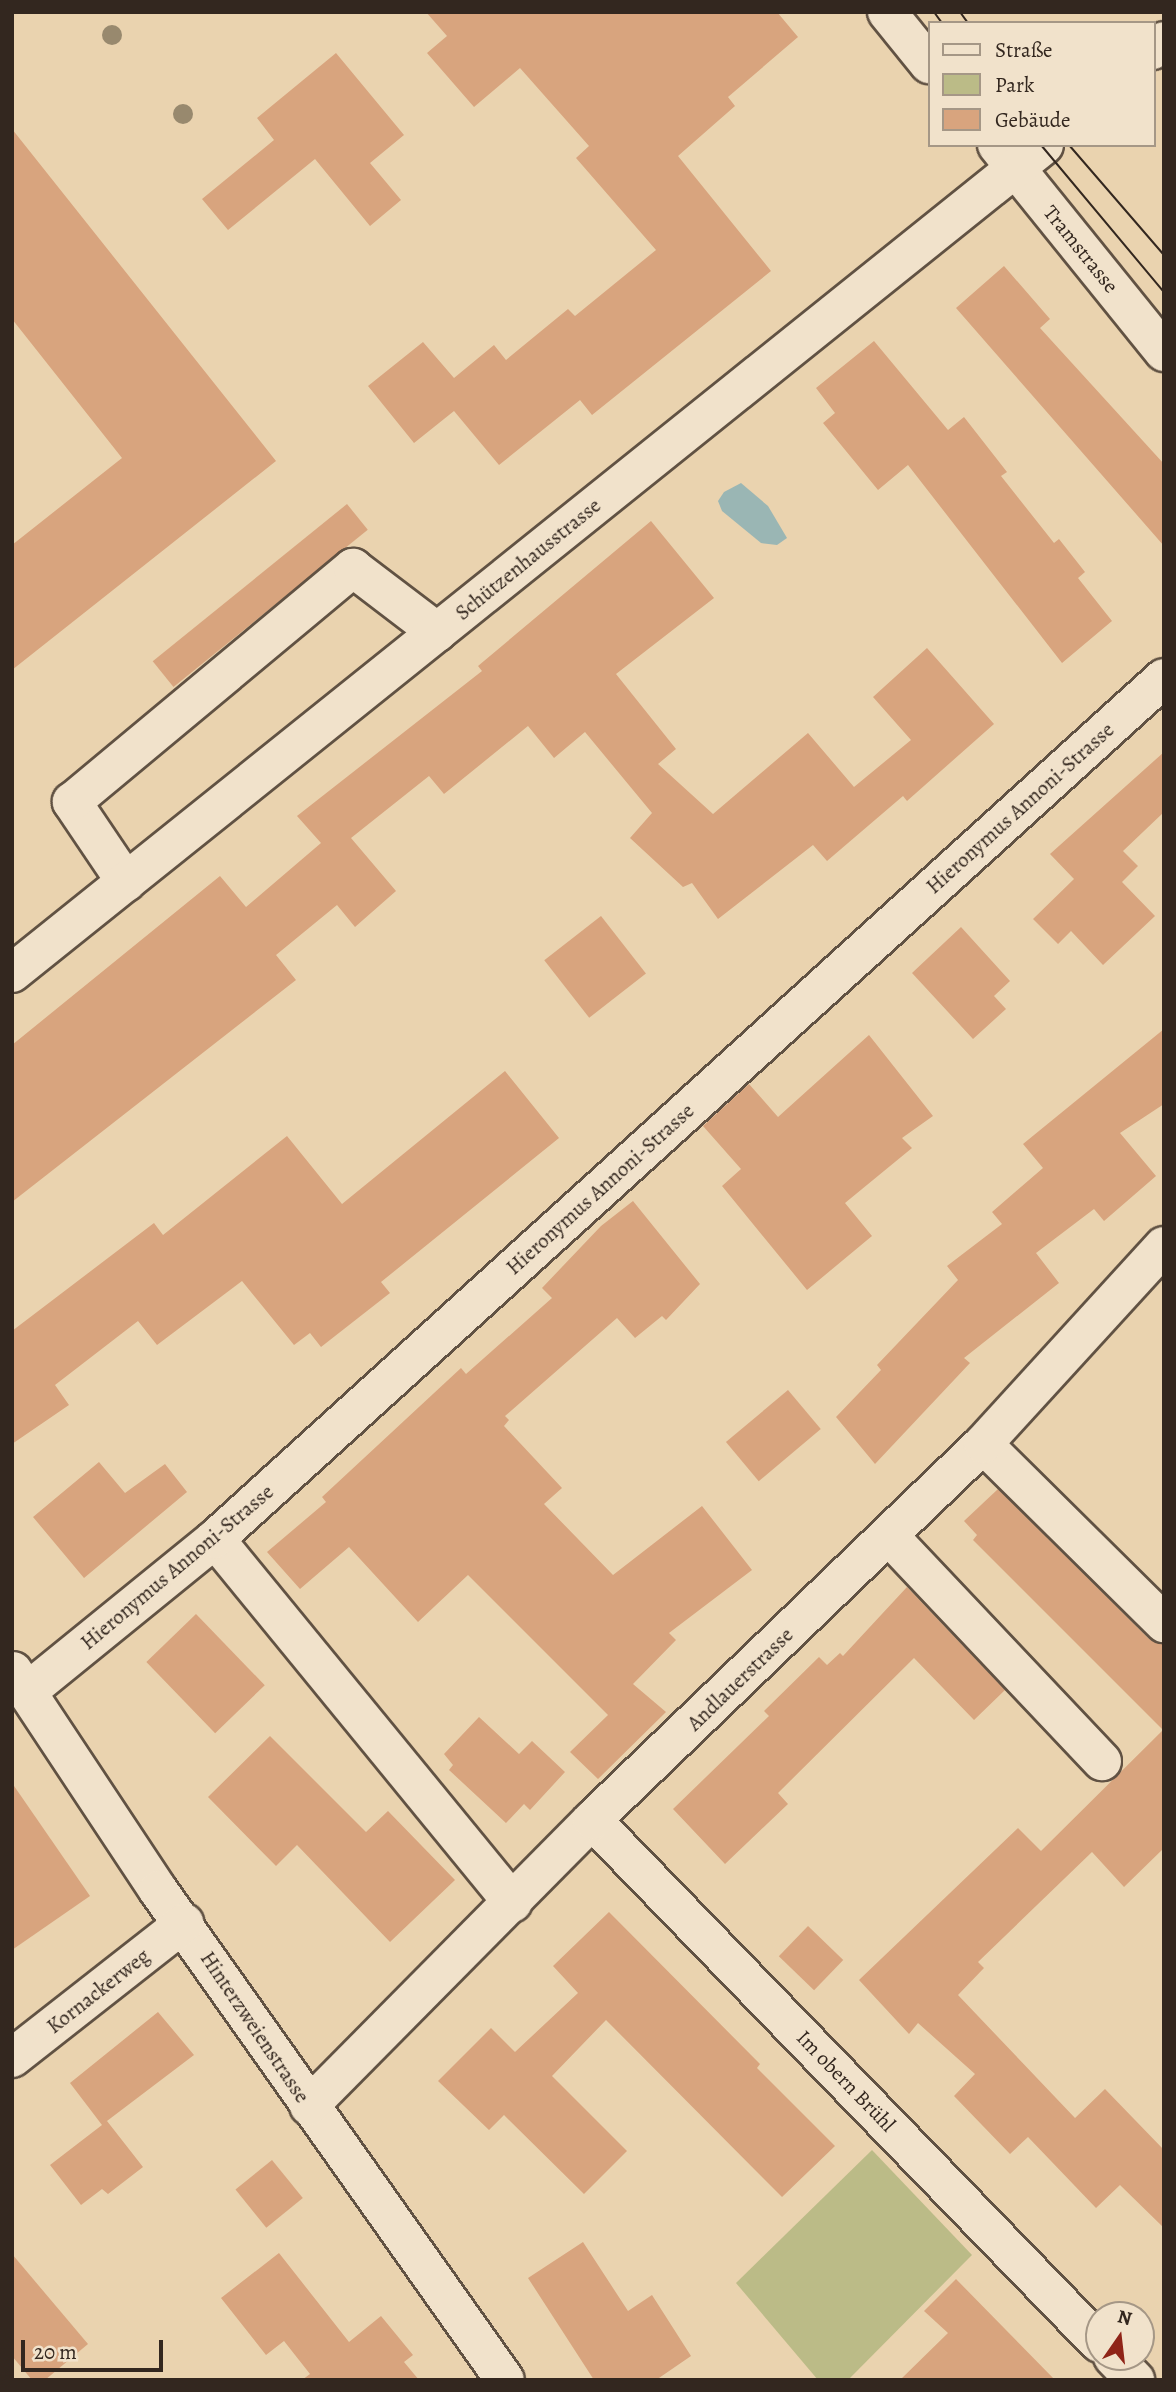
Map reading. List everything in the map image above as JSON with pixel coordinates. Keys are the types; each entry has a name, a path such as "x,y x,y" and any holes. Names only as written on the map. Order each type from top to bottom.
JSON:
{"street":[{"path":"887,12 928,63"},
{"name":"Tramstrasse","path":"1019,153 1164,352"},
{"name":"Schützenhausstrasse","path":"12,973 437,632 1019,153"},
{"path":"126,882 72,802 353,568 437,632"},
{"name":"Hieronymus Annoni-Strasse","path":"20,1680 215,1539 1164,678"},
{"name":"Andlauerstrasse","path":"309,2106 513,1903 592,1820 983,1444 1164,1245"},
{"path":"983,1444 1164,1623"},
{"path":"889,1536 1102,1761"},
{"path":"215,1539 513,1903"},
{"name":"Hinterzweienstrasse","path":"20,1680 309,2106 505,2380"},
{"name":"Im obern Brühl","path":"592,1820 1085,2329"},
{"name":"Kornackerweg","path":"12,2058 184,1923"}],"green space":[{"path":"872,2150 972,2255 848,2380 818,2380 736,2283"}],"water":[{"path":"741,483 768,506 787,538 777,545 761,543 722,511 718,501 724,492"}],"building":[{"path":"426,12 777,12 798,37 728,97 735,106 678,156 771,271 592,415 580,400 499,465 454,411 414,443 368,386 423,342 454,378 494,345 506,360 568,309 575,316 656,250 576,158 589,146 520,68 474,107 427,53 447,36"},
{"path":"336,53 404,135 370,163 401,200 370,226 315,159 228,230 202,199 274,140 257,118"},
{"path":"12,129 276,461 12,670 12,545 122,458 12,319"},
{"path":"1004,266 1050,319 1040,328 1164,464 1164,546 956,308"},
{"path":"874,341 948,430 964,417 1007,472 1001,476 1054,543 1059,539 1085,572 1078,578 1112,621 1062,663 908,465 878,490 823,423 835,413 816,388"},
{"path":"347,504 368,530 173,687 153,661"},
{"path":"651,521 714,598 616,674 676,749 658,764 713,814 808,733 854,787 911,740 873,697 927,648 994,724 907,801 903,796 827,861 813,845 718,919 692,883 683,887 630,838 652,813 585,732 554,758 528,726 444,794 429,776 351,838 396,891 355,927 337,905 276,955 296,980 12,1202 12,1045 220,876 246,907 321,843 297,816 482,671 478,666"},
{"path":"1164,752 1164,812 1123,851 1138,866 1122,882 1155,916 1103,965 1071,931 1058,944 1033,919 1074,879 1050,854"},
{"path":"601,916 646,974 589,1018 544,960"},
{"path":"961,927 1010,981 994,996 1006,1009 973,1039 912,973"},
{"path":"1164,1029 1164,1104 1120,1133 1156,1176 1104,1221 1094,1209 1036,1253 1059,1283 964,1358 970,1363 875,1464 836,1417 881,1370 877,1365 958,1280 947,1266 1002,1224 992,1212 1043,1168 1023,1144"},
{"path":"869,1035 933,1116 902,1138 912,1148 845,1203 872,1236 807,1290 722,1186 741,1169 703,1126 749,1084 778,1117"},
{"path":"505,1071 559,1138 381,1282 390,1293 321,1347 310,1333 294,1345 242,1281 157,1345 138,1321 55,1385 69,1405 12,1444 12,1331 154,1223 163,1235 287,1136 342,1204"},
{"path":"633,1201 700,1284 666,1320 662,1316 635,1338 617,1318 505,1416 509,1420 504,1426 562,1488 544,1504 613,1575 702,1506 752,1570 669,1633 676,1640 633,1684 666,1712 598,1779 570,1752 608,1715 468,1575 418,1622 349,1547 300,1589 267,1552 326,1502 322,1497 461,1368 466,1374 552,1298 542,1288 601,1226"},
{"path":"788,1390 821,1429 759,1481 726,1442"},
{"path":"99,1462 125,1493 165,1464 187,1492 84,1578 33,1517"},
{"path":"998,1489 1149,1639 1164,1644 1164,1848 1124,1887 1092,1852 978,1962 984,1968 958,1995 1075,2118 1105,2089 1164,2150 1164,2228 1120,2185 1096,2208 1028,2137 1010,2154 954,2096 975,2074 918,2023 909,2034 859,1980 1018,1828 1041,1851 1163,1730 973,1540 977,1535 964,1521"},
{"path":"907,1587 1005,1690 974,1720 914,1658 778,1793 788,1804 725,1864 673,1809 769,1716 764,1711 819,1657 827,1665 840,1653 843,1656"},
{"path":"196,1614 265,1685 215,1733 146,1662"},
{"path":"479,1717 519,1754 532,1741 565,1772 530,1810 524,1804 506,1823 449,1770 453,1765 444,1754"},
{"path":"270,1736 366,1832 388,1811 455,1880 390,1942 297,1845 276,1866 208,1797"},
{"path":"12,1783 90,1896 12,1950"},
{"path":"609,1912 760,2064 757,2068 835,2146 782,2197 606,2020 552,2076 627,2151 584,2194 504,2115 489,2130 438,2081 491,2028 515,2052 578,1993 553,1966"},
{"path":"808,1926 843,1960 814,1990 779,1956"},
{"path":"158,2012 194,2055 103,2124 107,2121 143,2167 108,2194 102,2189 81,2205 50,2165 102,2125 70,2083"},
{"path":"272,2160 303,2198 266,2228 235,2190"},
{"path":"583,2242 628,2311 652,2295 691,2356 656,2380 594,2380 528,2278"},
{"path":"279,2253 349,2342 381,2316 413,2355 404,2362 419,2380 302,2380 310,2374 284,2341 266,2355 221,2298"},
{"path":"12,2254 88,2344 45,2380 32,2380 12,2356"},
{"path":"956,2279 1055,2380 900,2380 948,2333 924,2311"}],"tram line":[{"path":"934,12 941,21"},
{"path":"960,12 967,21"},
{"path":"1043,147 1164,292"},
{"path":"1071,147 1164,255"}]}
